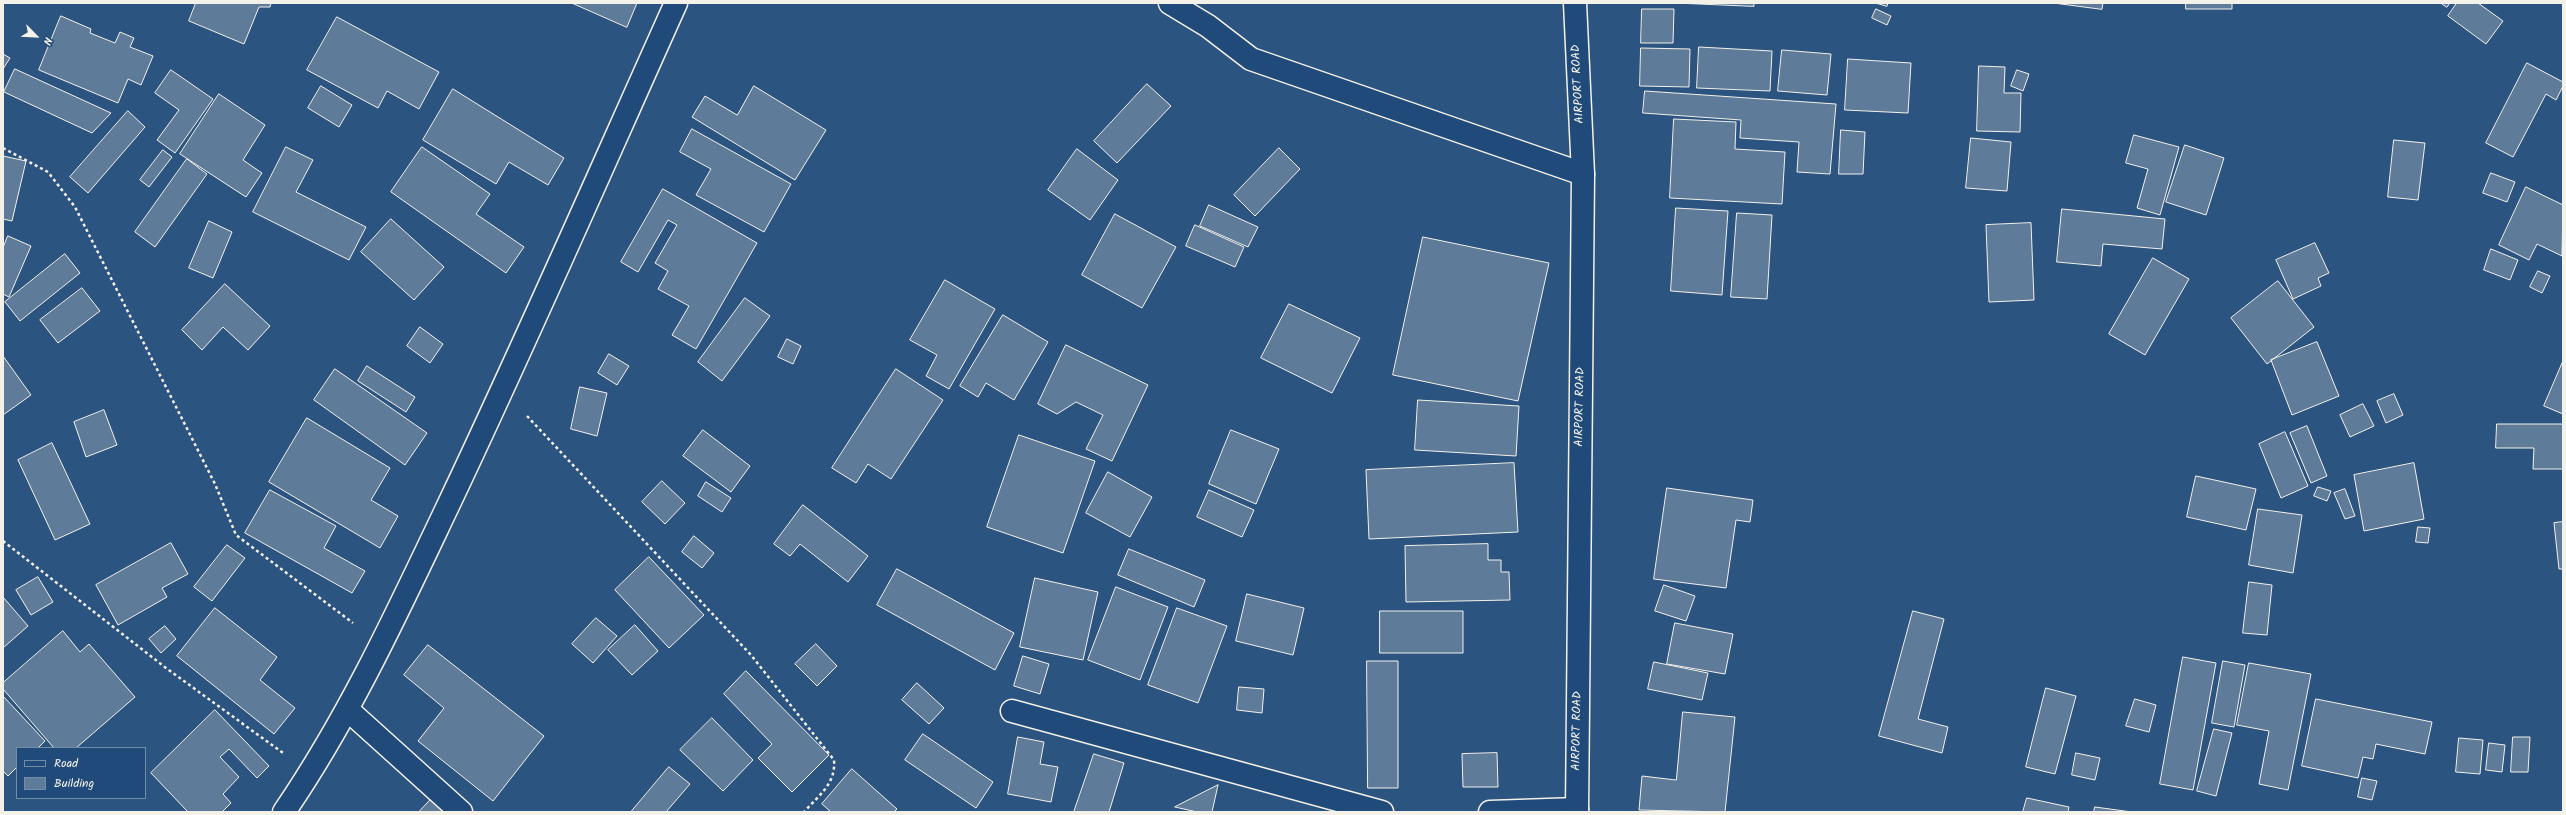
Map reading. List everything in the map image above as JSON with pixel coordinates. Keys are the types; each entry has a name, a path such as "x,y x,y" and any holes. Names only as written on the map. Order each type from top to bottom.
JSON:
{"street":[{"path":"284,812 310,773 348,710 381,645 503,391 676,3"},
{"path":"1170,3 1208,26 1251,59 1583,174"},
{"name":"AIRPORT ROAD","path":"1575,3 1583,174 1577,810"},
{"path":"348,710 461,812"},
{"path":"1012,711 1382,812"},
{"path":"1490,812 1577,810"}],"path":[{"path":"3,148 48,172 75,207 216,484 236,535 381,645"},
{"path":"503,391 750,655 834,760 835,773 829,784 804,812"},
{"path":"3,541 166,668 310,773"}],"building":[{"path":"196,3 271,3 270,7 259,7 244,44 189,21"},
{"path":"572,3 637,3 627,27"},
{"path":"1676,3 1754,3 1754,6"},
{"path":"1876,3 1888,3 1887,6"},
{"path":"2054,3 2103,3 2102,9"},
{"path":"2186,3 2232,3 2232,9 2186,9"},
{"path":"2441,3 2450,3 2447,7"},
{"path":"2457,3 2478,3 2503,21 2486,44 2448,16"},
{"path":"1642,9 1674,9 1673,43 1641,43"},
{"path":"1876,9 1891,16 1887,25 1872,18"},
{"path":"61,16 91,29 90,33 115,43 120,32 134,38 130,47 153,56 141,85 128,79 118,103 39,70"},
{"path":"337,17 439,72 419,109 387,91 378,108 307,70"},
{"path":"1699,47 1772,51 1770,91 1697,88"},
{"path":"1641,48 1690,49 1689,87 1640,86"},
{"path":"1782,50 1831,54 1827,95 1778,91"},
{"path":"3,54 10,58 3,69"},
{"path":"1848,59 1911,63 1908,113 1845,110"},
{"path":"2527,63 2563,82 2563,86 2556,100 2546,94 2513,157 2486,143"},
{"path":"1979,66 2005,67 2004,93 2021,93 2020,132 1977,131"},
{"path":"15,69 111,113 92,133 4,92"},
{"path":"171,70 213,99 175,153 157,140 179,110 155,93"},
{"path":"2017,70 2029,74 2023,91 2011,86"},
{"path":"1147,84 1171,106 1117,163 1094,141"},
{"path":"321,86 352,105 339,127 308,108"},
{"path":"754,86 826,130 795,180 692,117 705,96 737,115"},
{"path":"453,89 564,158 548,185 509,162 496,184 423,140"},
{"path":"1645,91 1836,104 1830,174 1797,172 1799,142 1740,138 1741,120 1643,113"},
{"path":"219,94 265,125 243,160 262,173 246,197 180,154"},
{"path":"128,111 145,127 88,193 70,177"},
{"path":"1674,119 1736,122 1735,149 1785,152 1782,204 1670,198"},
{"path":"692,129 791,184 764,232 696,195 711,169 680,152"},
{"path":"1841,130 1865,132 1863,174 1839,174"},
{"path":"2134,135 2179,147 2160,215 2137,208 2148,169 2126,163"},
{"path":"1971,138 2011,142 2007,191 1966,188"},
{"path":"2394,140 2425,143 2418,200 2388,197"},
{"path":"2185,145 2224,158 2206,215 2166,202"},
{"path":"286,147 313,160 296,192 366,227 349,260 253,212"},
{"path":"422,147 490,194 476,214 524,247 506,273 391,192"},
{"path":"1279,148 1300,169 1255,216 1234,195"},
{"path":"1077,149 1118,180 1090,220 1048,190"},
{"path":"163,150 172,157 149,187 140,180"},
{"path":"3,156 26,161 12,221 3,219"},
{"path":"187,159 207,174 155,247 135,232"},
{"path":"2491,173 2515,182 2507,202 2483,193"},
{"path":"2526,187 2563,205 2562,256 2537,244 2529,260 2499,245"},
{"path":"663,189 757,243 696,349 672,335 689,306 658,289 668,271 655,263 677,225 668,220 638,272 621,262"},
{"path":"1209,205 1258,227 1248,247 1200,226"},
{"path":"1676,208 1728,211 1722,295 1671,291"},
{"path":"2062,209 2165,219 2162,249 2103,244 2101,266 2057,262"},
{"path":"1737,213 1772,215 1767,299 1731,297"},
{"path":"1115,214 1176,247 1142,308 1082,275"},
{"path":"391,219 444,267 414,300 361,252"},
{"path":"209,221 232,232 213,278 189,268"},
{"path":"2031,223 2034,300 1989,302 1986,225"},
{"path":"1195,225 1244,247 1235,267 1186,246"},
{"path":"8,236 31,246 9,297 3,294 3,248"},
{"path":"1423,237 1549,263 1518,401 1393,375"},
{"path":"2315,243 2329,273 2318,278 2321,286 2293,299 2276,260"},
{"path":"2491,249 2518,260 2510,280 2484,270"},
{"path":"65,254 80,273 20,321 5,302"},
{"path":"2153,258 2189,279 2145,355 2109,334"},
{"path":"2538,271 2550,276 2542,293 2530,287"},
{"path":"945,280 995,309 949,389 926,376 937,355 910,340"},
{"path":"2278,281 2314,327 2267,364 2231,318"},
{"path":"225,284 270,326 248,350 223,327 202,350 182,330"},
{"path":"82,288 100,311 58,343 40,320"},
{"path":"745,298 770,316 722,381 698,362"},
{"path":"1289,304 1360,338 1332,393 1261,358"},
{"path":"1003,315 1048,342 1014,400 986,383 978,397 960,386"},
{"path":"420,327 443,344 430,363 407,346"},
{"path":"787,339 801,346 793,364 778,357"},
{"path":"2317,342 2339,396 2292,415 2271,360"},
{"path":"1066,345 1148,385 1112,461 1086,449 1103,415 1076,402 1057,414 1038,404"},
{"path":"609,354 629,366 617,385 598,373"},
{"path":"3,356 31,395 3,415"},
{"path":"2563,361 2563,414 2544,406"},
{"path":"367,366 415,397 406,412 358,381"},
{"path":"335,369 427,433 405,465 314,400"},
{"path":"896,369 943,400 891,479 868,464 856,483 832,468"},
{"path":"580,387 607,393 597,436 571,429"},
{"path":"2394,394 2403,415 2386,423 2377,401"},
{"path":"1418,400 1519,406 1516,456 1415,450"},
{"path":"2363,404 2374,426 2350,437 2340,415"},
{"path":"104,410 117,445 86,457 74,422"},
{"path":"307,418 390,468 371,500 398,516 380,548 269,482"},
{"path":"2497,424 2563,424 2563,469 2533,469 2534,448 2496,448"},
{"path":"2307,426 2327,476 2311,483 2290,433"},
{"path":"703,430 750,466 731,492 683,456"},
{"path":"1231,430 1279,449 1256,504 1209,484"},
{"path":"2285,432 2308,486 2281,498 2259,444"},
{"path":"1019,435 1095,461 1063,553 987,527"},
{"path":"52,443 90,524 55,540 18,460"},
{"path":"1514,463 1518,532 1369,539 1366,470"},
{"path":"2414,463 2424,519 2364,531 2354,475"},
{"path":"1108,472 1152,497 1130,537 1086,513"},
{"path":"2196,476 2256,489 2246,530 2187,517"},
{"path":"662,481 685,503 665,524 642,502"},
{"path":"706,482 731,498 722,512 698,496"},
{"path":"2318,487 2331,491 2327,501 2314,496"},
{"path":"1667,488 1753,500 1750,522 1736,520 1726,588 1654,579"},
{"path":"2345,489 2355,516 2345,519 2334,493"},
{"path":"270,490 336,526 324,548 365,571 352,593 245,533"},
{"path":"1209,490 1254,510 1242,537 1197,517"},
{"path":"803,505 868,556 848,582 800,544 790,556 774,544"},
{"path":"2258,509 2302,515 2293,573 2249,565"},
{"path":"2563,522 2563,569 2559,569 2554,523"},
{"path":"2418,527 2430,528 2428,543 2416,542"},
{"path":"694,536 714,553 702,568 682,552"},
{"path":"171,543 188,574 162,588 167,597 118,625 96,585"},
{"path":"1488,544 1488,560 1501,560 1501,572 1509,572 1510,600 1406,602 1405,546"},
{"path":"227,545 245,558 212,601 194,587"},
{"path":"1129,549 1205,580 1194,607 1118,575"},
{"path":"649,557 704,615 669,648 615,590"},
{"path":"897,569 1014,633 995,670 877,605"},
{"path":"38,577 53,602 31,615 16,590"},
{"path":"1035,578 1098,592 1083,660 1020,647"},
{"path":"2249,582 2272,585 2267,635 2243,633"},
{"path":"1664,585 1695,596 1686,621 1655,611"},
{"path":"1116,587 1168,607 1140,680 1088,660"},
{"path":"1247,594 1304,608 1293,655 1236,641"},
{"path":"3,597 28,626 3,648"},
{"path":"215,608 277,657 260,680 295,708 274,734 177,656"},
{"path":"1177,608 1227,626 1198,703 1148,685"},
{"path":"1380,611 1463,611 1463,653 1380,653"},
{"path":"1913,611 1944,619 1918,719 1948,727 1942,753 1879,736"},
{"path":"596,618 617,636 593,663 572,644"},
{"path":"1675,623 1733,634 1725,674 1667,664"},
{"path":"635,625 658,651 632,675 608,650"},
{"path":"165,626 176,639 161,653 149,639"},
{"path":"63,631 80,652 89,644 135,697 77,747 53,747 3,689 3,683"},
{"path":"816,644 837,666 817,686 795,664"},
{"path":"428,645 544,736 493,801 418,741 444,708 404,675"},
{"path":"1023,656 1049,664 1040,694 1014,686"},
{"path":"2183,657 2216,663 2193,790 2160,784"},
{"path":"1367,661 1398,661 1398,788 1368,788"},
{"path":"2223,661 2245,665 2234,727 2212,723"},
{"path":"1654,662 1708,673 1702,700 1648,689"},
{"path":"2249,663 2311,674 2288,790 2259,784 2269,731 2237,725"},
{"path":"746,671 829,755 792,792 758,758 772,744 724,694"},
{"path":"917,683 944,708 929,724 902,700"},
{"path":"1239,687 1264,689 1262,713 1237,710"},
{"path":"2046,688 2076,696 2055,774 2026,767"},
{"path":"3,696 45,741 39,747 16,747 16,768 8,776 3,771"},
{"path":"2135,699 2156,705 2149,732 2126,726"},
{"path":"2316,699 2432,722 2425,754 2376,744 2373,759 2363,757 2358,778 2302,766"},
{"path":"215,710 269,766 257,778 229,749 220,757 239,777 223,794 231,803 222,812 188,812 151,773"},
{"path":"1683,712 1735,717 1725,812 1639,810 1642,776 1676,780"},
{"path":"712,718 753,760 723,791 680,750"},
{"path":"2214,729 2232,733 2216,796 2197,791"},
{"path":"923,734 993,782 976,808 905,760"},
{"path":"1018,737 1044,742 1040,764 1058,767 1051,802 1008,794"},
{"path":"2513,737 2530,737 2528,772 2511,772"},
{"path":"2459,738 2483,740 2480,774 2456,772"},
{"path":"2489,743 2505,745 2502,772 2486,770"},
{"path":"1497,753 1498,787 1463,787 1462,754"},
{"path":"2076,753 2100,758 2095,780 2072,775"},
{"path":"1094,754 1124,763 1109,812 1074,812"},
{"path":"669,767 690,784 666,812 631,812"},
{"path":"852,769 897,809 894,812 831,812 822,804"},
{"path":"2362,778 2377,781 2372,800 2358,797"},
{"path":"1218,785 1212,812 1197,812 1175,807"},
{"path":"434,796 450,812 419,812"},
{"path":"2027,798 2069,807 2068,812 2023,812"},
{"path":"2095,807 2132,812 2094,812"}]}
